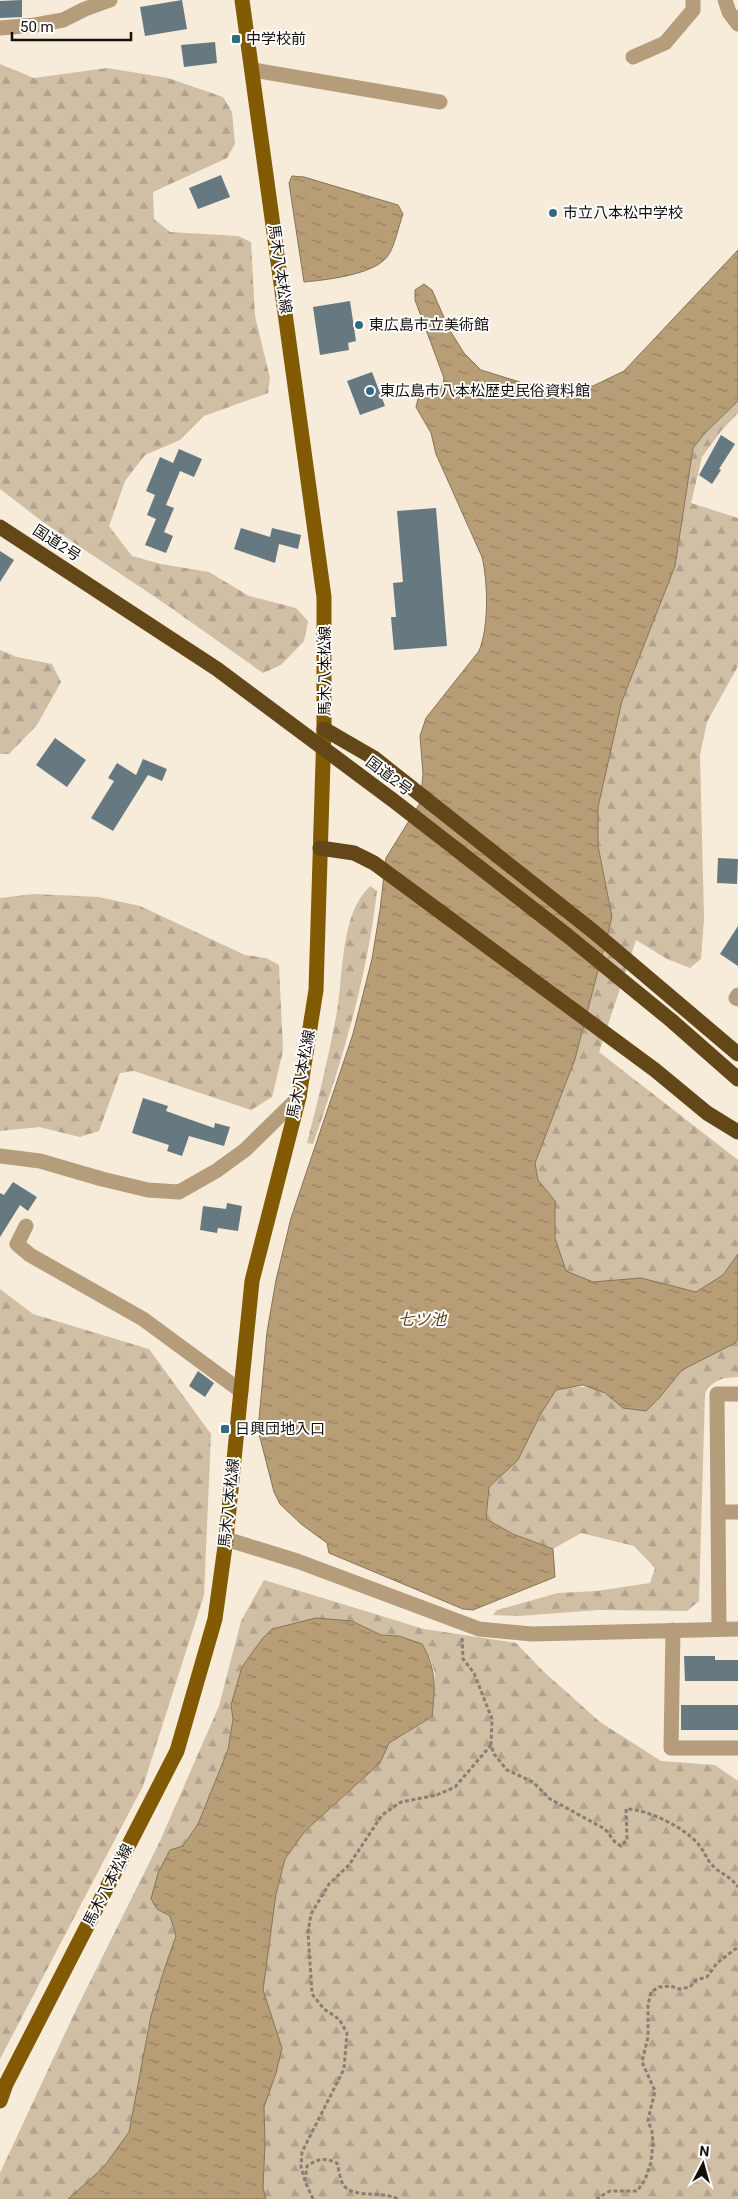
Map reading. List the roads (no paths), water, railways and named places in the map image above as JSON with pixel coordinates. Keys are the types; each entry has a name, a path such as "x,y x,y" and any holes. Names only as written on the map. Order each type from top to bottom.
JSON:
{"highway":[{"name":"国道2号","path":"0,527 217,669 394,801 560,930 672,1021 738,1079"},
{"path":"324,729 350,742 374,758 651,978 738,1054"},
{"path":"320,848 354,853 374,864 655,1070 707,1113 738,1132"}],"main road":[{"name":"馬木八本松線","path":"0,2101 6,2084 177,1751 215,1619 226,1539 252,1281 299,1097 316,990 324,729 324,597 242,0"}],"street":[{"path":"0,28 35,26 63,20 85,9 110,0"},
{"path":"633,57 665,43 693,10 693,0"},
{"path":"725,0 729,12 738,24"},
{"path":"253,70 440,102"},
{"path":"0,1156 40,1161 148,1190 180,1192 245,1150 299,1097"},
{"path":"26,1226 17,1244 30,1255 143,1319 241,1392"},
{"path":"719,1629 717,1394 738,1394"},
{"path":"718,1512 738,1512"},
{"path":"226,1539 297,1561 479,1629 532,1634 738,1629"},
{"path":"673,1630 671,1748 738,1748"}],"water":[{"path":"292,176 304,177 398,205 403,214 394,243 387,257 371,268 348,276 304,282 289,183"},
{"name":"七ツ池","path":"738,250 738,401 706,432 693,448 675,566 622,701 598,807 598,846 612,917 575,1059 535,1163 538,1180 555,1201 555,1238 566,1271 593,1282 641,1278 696,1292 723,1275 738,1254 738,1339 735,1343 682,1370 646,1411 623,1408 605,1393 583,1385 556,1390 540,1415 518,1460 489,1487 486,1519 513,1534 553,1549 555,1577 473,1610 463,1609 329,1553 327,1543 301,1524 280,1504 274,1492 258,1430 267,1332 276,1280 291,1218 353,1034 372,959 386,858 420,803 423,774 420,736 426,718 479,651 485,630 486,591 482,557 436,454 431,433 416,407 419,395 443,385 444,378 415,300 415,290 424,284 432,290 449,329 464,353 481,370 523,383 562,390 593,386 624,371"},
{"path":"316,1618 352,1621 381,1635 399,1636 422,1644 433,1671 433,1707 432,1717 389,1743 380,1763 305,1831 285,1859 276,1894 263,1990 282,2048 276,2073 264,2107 263,2188 266,2199 68,2199 103,2168 129,2132 151,2016 176,1936 170,1916 157,1909 151,1899 158,1873 170,1850 183,1846 198,1824 228,1750 233,1719 231,1705 242,1667 262,1639 272,1629"}],"place":[{"name":"中学校前","path":"236,39"},
{"name":"市立八本松中学校","path":"553,213"},
{"name":"東広島市立美術館","path":"359,325"},
{"name":"東広島市八本松歴史民俗資料館","path":"370,391"},
{"name":"日興団地入口","path":"225,1429"}]}
